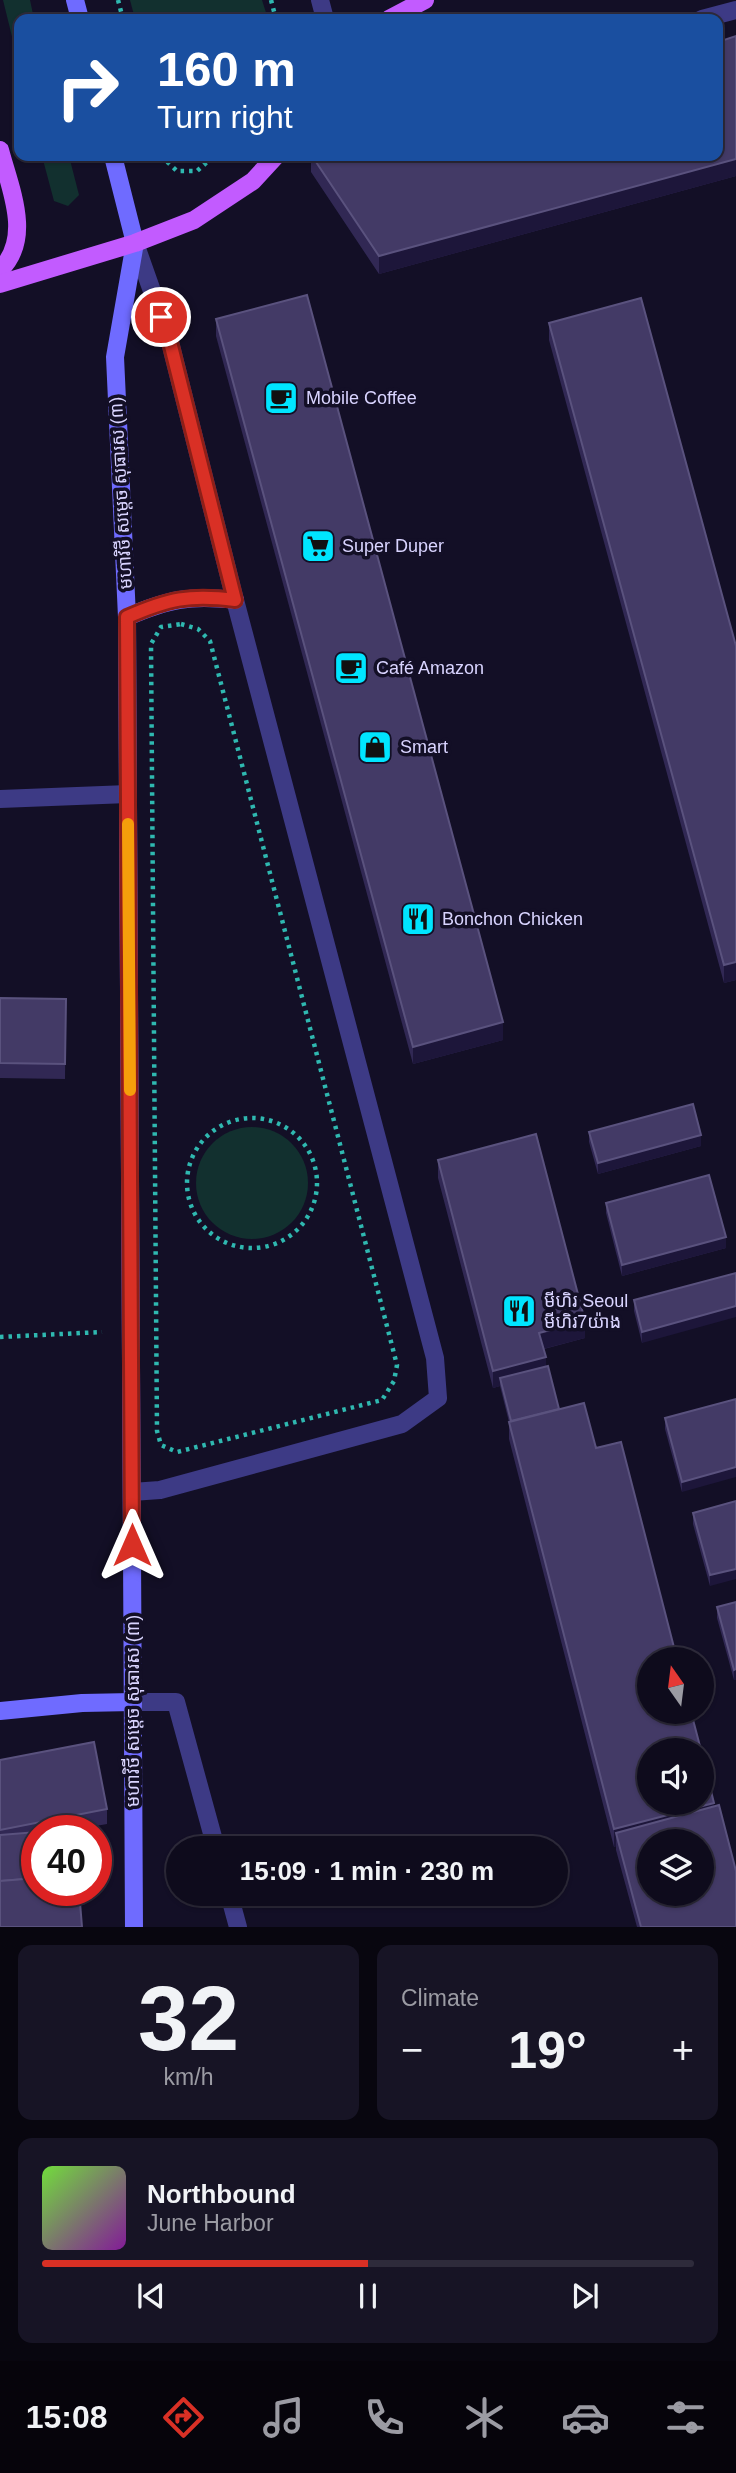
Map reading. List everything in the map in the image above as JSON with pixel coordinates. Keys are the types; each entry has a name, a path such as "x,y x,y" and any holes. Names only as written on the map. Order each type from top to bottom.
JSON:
{"main road":[{"path":"398,14 425,0"},
{"path":"0,150 18,227 10,260 0,270"},
{"path":"0,284 135,243 194,220 253,181 271,161"}],"street":[{"name":"មហាវិថី សម្តេច សុធារស (៣)","path":"114,161 135,243 115,357 127,617 134,1927"},
{"path":"132,1492 160,1490 402,1424 438,1398 435,1358 235,600 170,342 135,243"},
{"path":"127,617 179,598 205,596 235,600"},
{"path":"0,799 128,794"},
{"path":"0,1712 82,1703 176,1702 213,1836"},
{"path":"232,1906 238,1927"}],"path":[{"path":"166,161 177,171 197,171 208,161"},
{"path":"181,624 198,629 209,641 397,1364 394,1381 382,1400 177,1452 161,1445 157,1431 151,645 161,627 181,624"},
{"path":"242,1118 269,1119 290,1129 302,1139 313,1158 317,1170 316,1200 298,1230 280,1242 266,1247 231,1246 212,1235 202,1225 191,1206 186,1188 188,1166 207,1135 220,1126 242,1118"},
{"path":"0,1337 131,1331"}],"green space":[{"path":"3,0 30,0 33,14 14,14 14,45"},
{"path":"130,0 262,0 266,14 134,14"},
{"path":"43,161 70,161 79,195 68,206 54,201"},
{"path":"252,1127 273,1131 291,1144 304,1162 308,1183 304,1204 291,1222 273,1235 252,1239 231,1235 213,1222 200,1204 196,1183 200,1162 213,1144 231,1131"}],"building":[{"path":"736,36 736,159 379,256 315,161 723,161 723,40"},
{"path":"307,295 503,1022 413,1047 216,319"},
{"path":"641,298 736,646 736,962 724,965 549,323"},
{"path":"0,998 66,999 65,1064 0,1063"},
{"path":"693,1104 701,1135 598,1163 589,1132"},
{"path":"536,1134 585,1321 539,1333 546,1357 493,1371 438,1160"},
{"path":"709,1175 726,1237 622,1265 606,1203"},
{"path":"736,1273 736,1306 642,1332 634,1300"},
{"path":"548,1366 559,1409 511,1421 500,1378"},
{"path":"736,1399 736,1467 682,1482 665,1418"},
{"path":"584,1403 596,1448 621,1442 674,1647 637,1647 637,1724 694,1724 698,1738 637,1738 637,1815 668,1815 614,1829 509,1422"},
{"path":"736,1501 736,1569 710,1575 693,1513"},
{"path":"736,1602 736,1669 734,1670 717,1607"},
{"path":"94,1742 107,1809 76,1815 21,1815 21,1826 0,1830 0,1760"},
{"path":"719,1805 736,1871 736,1927 641,1927 616,1833 682,1815 714,1815 714,1806"},
{"path":"21,1833 21,1879 0,1881 0,1835"},
{"path":"21,1879 21,1906 80,1906 82,1927 0,1927 0,1881"}],"slow traffic":[{"path":"128,824 130,1090"}],"place":[{"name":"Mobile Coffee","path":"281,398"},
{"name":"Super Duper","path":"318,546"},
{"name":"Café Amazon","path":"351,668"},
{"name":"Smart","path":"375,747"},
{"name":"Bonchon Chicken","path":"418,919"},
{"name":"មីហិរ Seoul មីហិរ7យ៉ាង","path":"519,1311"}],"route":[{"path":"132,1545 127,617 179,598 205,596 235,600 170,342 161,317"}]}
